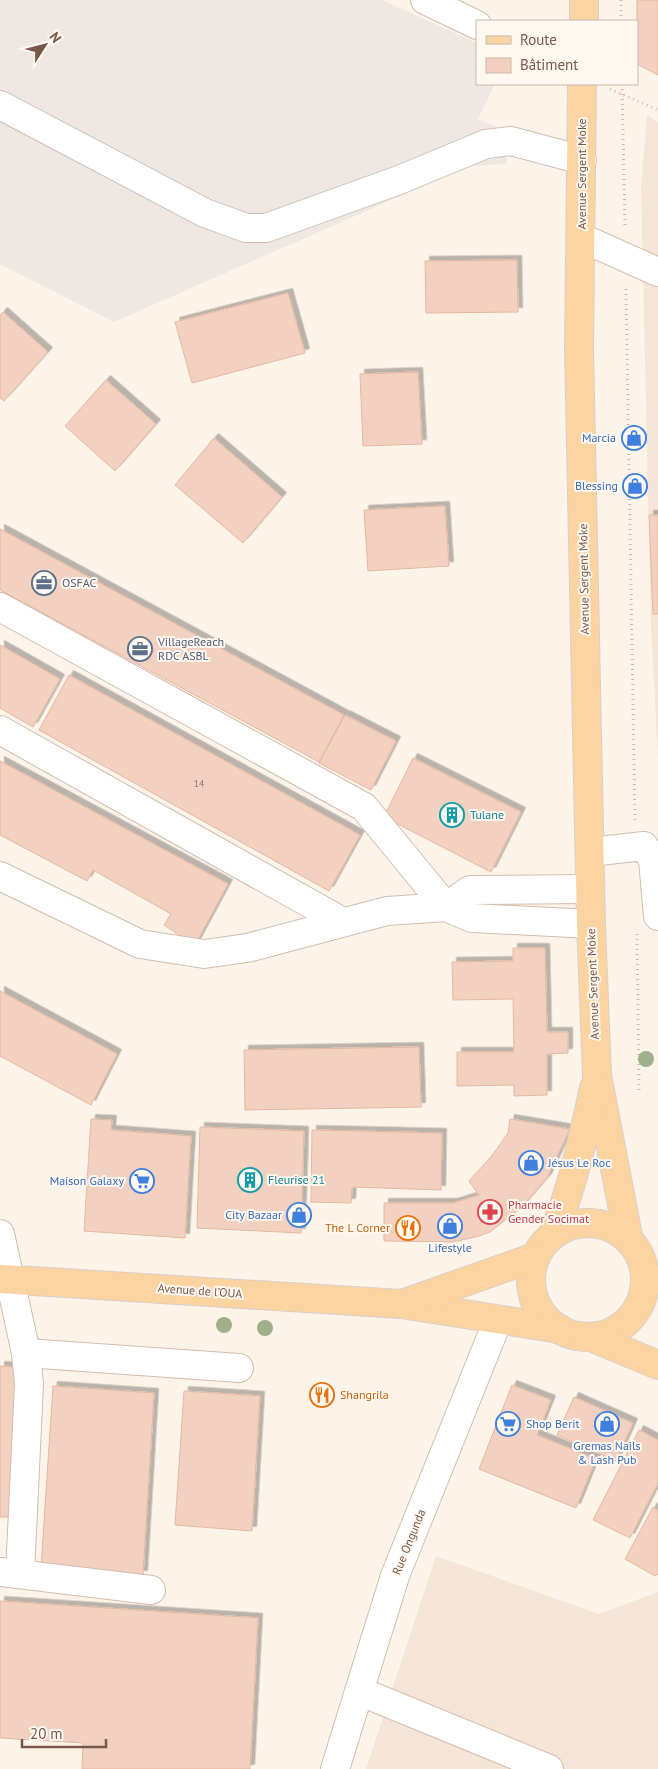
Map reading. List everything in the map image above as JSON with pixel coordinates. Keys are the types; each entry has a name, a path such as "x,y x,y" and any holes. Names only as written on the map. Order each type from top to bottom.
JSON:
{"main road":[{"path":"584,0 584,20"},
{"name":"Avenue Sergent Moke","path":"594,86 582,160 579,349 590,890 597,1075 635,1252 658,1287"},
{"name":"Avenue Sergent Moke","path":"553,1234 566,1204 581,1150 597,1075"},
{"path":"593,1338 616,1331 634,1316 644,1295 635,1252 612,1228 592,1223 572,1225 553,1234 542,1244 535,1257 530,1285 539,1311 560,1329 593,1338 658,1365"},
{"name":"Avenue de l’OUA","path":"401,1304 535,1257"},
{"name":"Avenue de l’OUA","path":"4,1279 401,1304 560,1329"}],"street":[{"path":"425,0 476,25"},
{"path":"0,105 205,213 246,228 266,228 399,180 486,144 511,141 582,160"},
{"path":"582,238 658,272"},
{"path":"0,607 364,807 446,908"},
{"path":"0,730 343,922"},
{"path":"590,852 649,854 647,920"},
{"path":"0,876 140,944 204,954 247,948 387,910 446,908 472,918 591,924"},
{"path":"446,908 470,890 590,890"},
{"path":"0,1234 4,1279 26,1353 29,1384 10,1573 151,1590"},
{"name":"Rue Ongunda","path":"335,1769 401,1558 498,1320"},
{"path":"26,1353 239,1368"},
{"path":"359,1691 548,1769"}],"path":[{"path":"621,0 621,20"},
{"path":"622,85 626,258 649,854"},
{"path":"594,86 658,110"},
{"path":"640,1090 647,920"}],"shaded area":[{"path":"0,0 382,0 476,43 476,85 495,85 478,119 505,131 507,164 469,166 114,322 0,264"},
{"path":"647,115 658,122 658,757 651,626 641,187"},
{"path":"436,1556 599,1614 658,1592 658,1769 366,1769"}],"building":[{"path":"637,0 658,0 658,75 638,65"},
{"path":"517,260 518,312 426,313 425,261"},
{"path":"288,293 305,353 192,383 175,322"},
{"path":"3,312 48,352 4,401 0,398 0,315"},
{"path":"418,372 422,444 363,446 360,374"},
{"path":"106,380 156,424 115,471 65,426"},
{"path":"214,438 282,497 243,543 175,485"},
{"path":"445,506 449,566 368,571 364,510"},
{"path":"649,515 658,515 658,614 653,614"},
{"path":"0,529 344,715 319,762 0,590"},
{"path":"0,645 60,679 33,727 0,708"},
{"path":"69,675 360,835 329,891 39,730"},
{"path":"345,715 396,741 371,790 319,763"},
{"name":"Tulane","path":"413,758 521,812 491,872 384,817"},
{"path":"0,761 228,884 195,945 164,925 171,914 93,870 87,881 0,835"},
{"path":"513,948 545,948 547,1032 568,1032 568,1053 547,1054 547,1095 514,1096 514,1085 457,1086 457,1052 514,1052 513,999 453,1000 452,962 513,961"},
{"path":"0,991 117,1054 91,1105 0,1056"},
{"path":"419,1047 421,1107 245,1110 244,1050"},
{"path":"91,1119 112,1120 111,1130 191,1136 185,1238 84,1231"},
{"path":"510,1119 570,1129 547,1178 521,1208 490,1232 479,1236 453,1242 384,1241 384,1203 453,1203 479,1195 469,1181 491,1157 508,1133"},
{"name":"Fleurise 21","path":"200,1127 304,1131 301,1233 197,1228"},
{"path":"312,1130 442,1133 441,1190 352,1187 351,1203 311,1202"},
{"path":"0,1366 18,1367 9,1517 0,1517"},
{"path":"512,1385 551,1400 537,1435 596,1459 576,1508 479,1469"},
{"path":"53,1386 154,1393 143,1575 41,1568"},
{"path":"184,1391 260,1396 252,1531 175,1525"},
{"path":"574,1397 633,1423 616,1461 557,1435"},
{"path":"639,1430 658,1440 658,1483 630,1538 593,1520"},
{"path":"653,1507 658,1510 658,1574 655,1576 625,1559"},
{"path":"0,1601 258,1618 250,1769 82,1769 83,1743 0,1738"}],"place":[{"name":"Marcia","path":"634,438"},
{"name":"Blessing","path":"635,486"},
{"name":"OSFAC","path":"44,583"},
{"name":"VillageReach RDC ASBL","path":"140,649"},
{"name":"Tulane","path":"452,815"},
{"name":"Jésus Le Roc","path":"531,1163"},
{"name":"Fleurise 21","path":"250,1180"},
{"name":"Maison Galaxy","path":"142,1181"},
{"name":"Pharmacie Gender Socimat","path":"490,1212"},
{"name":"City Bazaar","path":"299,1215"},
{"name":"Lifestyle","path":"450,1226"},
{"name":"The L Corner","path":"408,1228"},
{"name":"Shangrila","path":"322,1395"},
{"name":"Shop Berit","path":"508,1424"},
{"name":"Gremas Nails & Lash Pub","path":"607,1424"}]}
